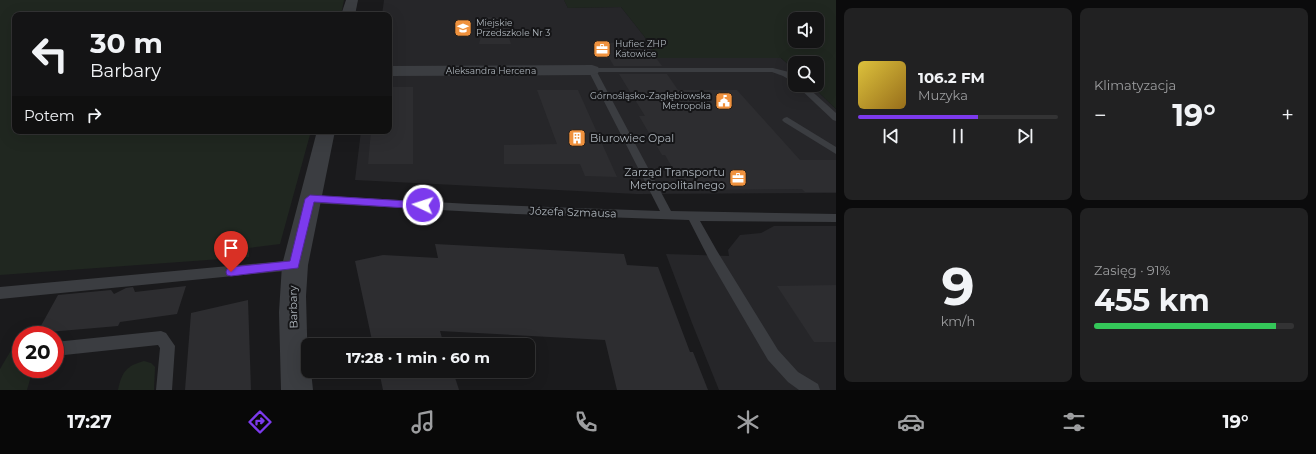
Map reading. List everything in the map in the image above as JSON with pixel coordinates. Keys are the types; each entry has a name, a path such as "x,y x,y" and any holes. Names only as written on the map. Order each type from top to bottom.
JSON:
{"street":[{"path":"349,12 352,0"},
{"name":"Aleksandra Hercena","path":"392,72 592,70"},
{"name":"Barbary","path":"297,390 293,321 294,265 325,134"}],"lane":[{"path":"668,216 592,70 773,70 788,76"},
{"path":"808,92 836,118"},
{"path":"787,120 836,152"},
{"name":"Józefa Szmausa","path":"310,199 469,208 668,216 836,218"},
{"path":"692,216 713,255 773,355 792,377 812,390"},
{"path":"0,293 294,265"},
{"path":"64,348 161,338 168,346 164,390"}],"shaded area":[{"path":"0,0 344,0 342,12 12,12 12,134 310,134 280,244 249,248 249,257 0,275"},
{"path":"384,0 564,0 568,8 621,7 644,36 656,56 630,58 781,58 788,64 788,92 818,92 836,109 836,193 637,194 355,180 361,134 392,134 392,12 382,12"},
{"path":"564,0 836,0 836,109 818,92 824,92 824,56 788,56 788,64 781,58 630,58 628,56 656,56 644,36 621,7 568,8"},
{"path":"774,226 836,226 836,390 719,390 666,254 729,256 728,250 740,235 761,233"},
{"path":"12,349 12,378 30,378 27,390 0,390 0,369"},
{"path":"144,361 151,363 155,367 154,390 118,390 123,374 133,365"}],"building":[{"path":"486,17 502,18 511,44 479,44"},
{"path":"644,42 662,66 614,66 600,43"},
{"path":"619,74 667,74 678,90 737,90 800,160 836,160 836,192 805,192 802,189 685,190 665,155 662,155 639,116 645,116"},
{"path":"392,87 413,87 413,164 368,164 371,134 392,134"},
{"path":"537,90 578,90 617,177 585,176 580,164 504,164 504,145 557,144"},
{"path":"435,244 624,254 627,265 658,267 690,352 693,352 708,390 617,390 605,340 440,331 442,338 372,338 355,261 383,255 438,258"},
{"path":"836,285 836,342 814,342 777,286"},
{"path":"186,286 177,314 120,322 118,326 64,331 64,326 41,326 58,295 111,290 114,294 126,288 133,287 135,292"},
{"path":"248,300 251,390 185,390 191,313"},
{"path":"380,378 455,378 459,390 383,390"}],"place":[{"name":"Miejskie Przedszkole Nr 3","path":"463,28"},
{"name":"Hufiec ZHP Katowice","path":"602,49"},
{"name":"Górnośląsko-Zagłębiowska Metropolia","path":"724,101"},
{"name":"Biurowiec Opal","path":"577,138"},
{"name":"Zarząd Transportu Metropolitalnego","path":"738,178"}],"route":[{"path":"231,272 294,265 310,199 423,205"}]}
